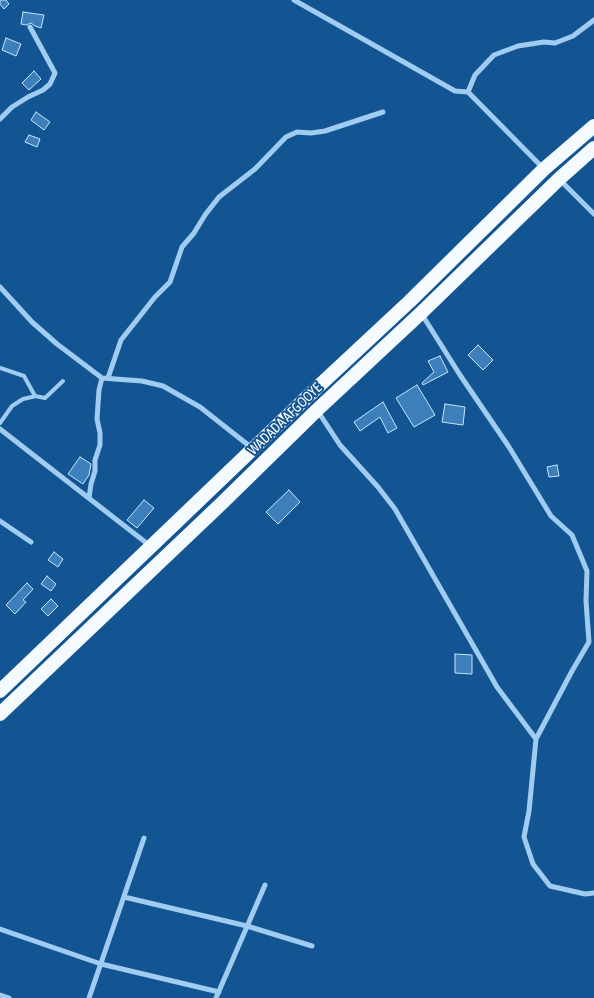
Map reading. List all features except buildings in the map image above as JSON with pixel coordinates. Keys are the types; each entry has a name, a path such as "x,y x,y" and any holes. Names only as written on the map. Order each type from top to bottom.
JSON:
{"highway":[{"name":"WADADA AFGOOYE","path":"0,691 253,448 410,301 544,170 594,126"},
{"name":"WADADA AFGOOYE","path":"0,714 559,179 594,148"}],"street":[{"path":"294,0 455,91 468,92 544,170"},
{"path":"468,92 475,75 494,55 518,46 544,42 555,43 573,36 594,20"},
{"path":"0,119 12,107 43,90 50,84 55,73 30,27"},
{"path":"89,498 95,471 95,460 100,445 100,433 96,419 99,390 120,340 155,297 170,282 182,247 219,197 255,169 286,137 298,132 325,131 382,112"},
{"path":"559,179 594,214"},
{"path":"0,287 32,322 57,344 105,378 142,381 163,386 200,407 253,448"},
{"path":"421,313 509,447 551,516 572,534 586,571 589,642 536,739 529,811 524,837 533,864 550,886 585,894 594,893"},
{"path":"317,410 340,446 378,486 395,509 497,687 536,739"},
{"path":"0,428 152,547"},
{"path":"0,521 31,542"},
{"path":"586,571 594,571"},
{"path":"89,998 144,838"},
{"path":"216,998 265,885"},
{"path":"124,897 247,926 312,946"},
{"path":"0,929 101,964 219,992"},
{"path":"0,995 9,998"}],"lane":[{"path":"0,368 24,376 36,396"},
{"path":"0,424 12,406 23,398 36,396 45,398 63,380"}]}
